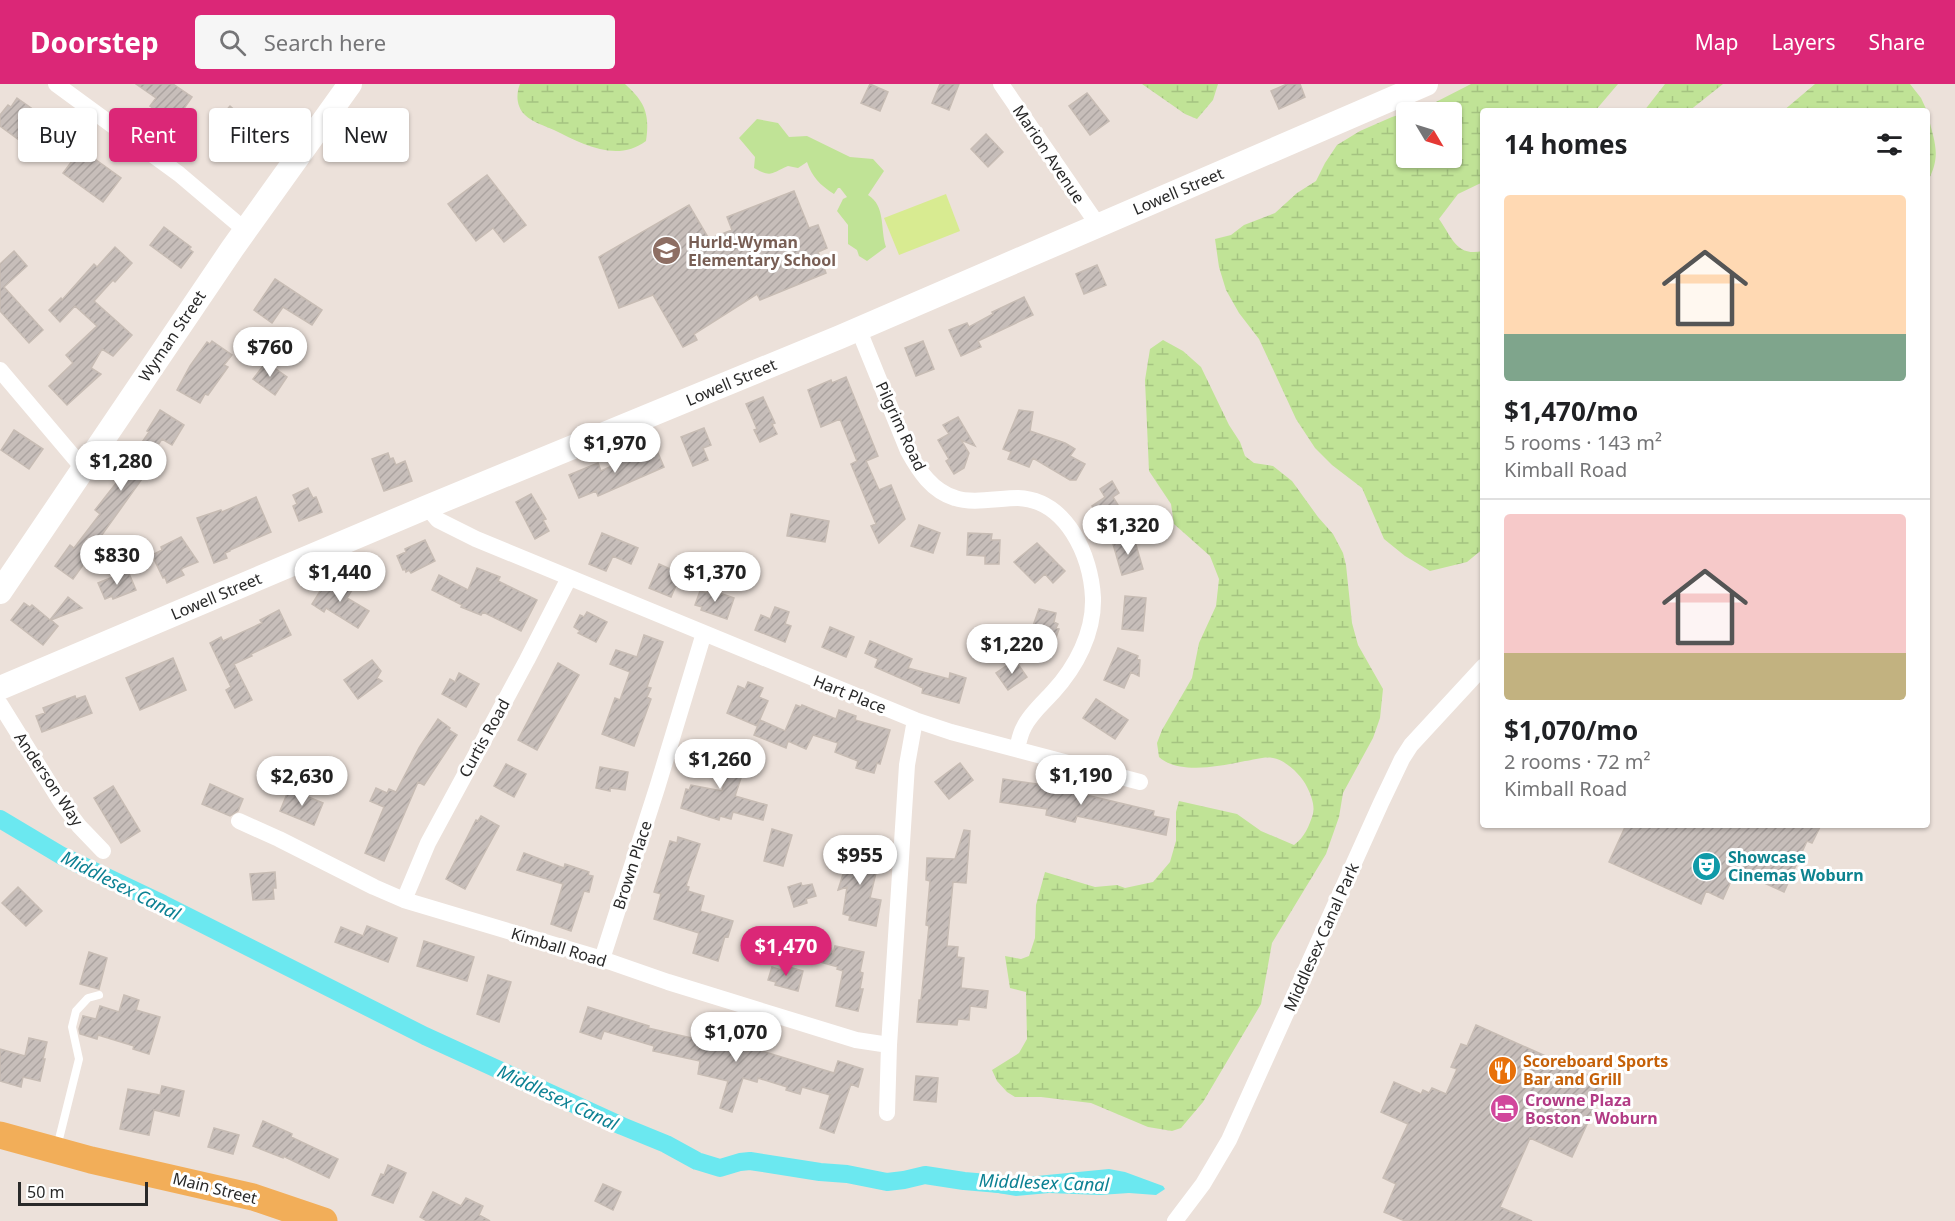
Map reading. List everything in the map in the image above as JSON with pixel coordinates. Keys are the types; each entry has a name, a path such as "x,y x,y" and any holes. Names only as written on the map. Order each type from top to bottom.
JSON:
{"main road":[{"name":"Main Street","path":"0,1135 233,1192 323,1221"}],"street":[{"path":"56,84 179,174 245,230"},
{"name":"Wyman Street","path":"0,592 245,230 350,84"},
{"name":"Marion Avenue","path":"1001,84 1098,225"},
{"name":"Lowell Street","path":"0,688 858,328 1426,84"},
{"name":"Pilgrim Road","path":"858,328 908,451 928,481 945,494 959,499 1020,498 1043,504 1056,512 1068,525 1084,557 1093,595 1092,617 1087,636 1068,673 1026,723 1017,748"},
{"path":"0,370 83,468"},
{"name":"Hart Place","path":"427,507 435,518 443,523 569,578 915,720 1140,782"},
{"name":"Curtis Road","path":"404,900 428,843 569,578"},
{"name":"Brown Place","path":"602,959 704,633"},
{"name":"Middlesex Canal Park","path":"1175,1221 1198,1192 1222,1154 1402,759 1423,731 1480,670"},
{"name":"Anderson Way","path":"0,704 61,802 79,826 103,851"},
{"path":"887,1113 889,1045 907,765 915,720"},
{"name":"Kimball Road","path":"239,821 404,900 602,959 668,982 856,1040 889,1045"}],"lane":[{"path":"56,1150 79,1059 72,1027 76,1011 88,998 99,995"}],"green space":[{"path":"520,84 625,84 644,109 647,123 646,141 623,151 612,151 576,141 525,115 518,100"},
{"path":"1142,84 1218,84 1213,100 1197,119 1185,114"},
{"path":"1471,84 1618,84 1598,108 1480,108 1480,183 1458,194 1439,219 1461,248 1467,251 1480,251 1480,551 1467,562 1430,571 1405,556 1384,539 1362,488 1332,465 1315,448 1296,419 1259,339 1239,313 1226,290 1219,267 1215,239 1231,235 1244,225 1275,213 1297,193 1316,181 1337,145 1360,131 1396,116 1396,168 1462,168 1462,102 1436,102"},
{"path":"1665,84 1723,84 1693,108 1646,108"},
{"path":"1815,84 1910,84 1926,108 1787,108"},
{"path":"757,119 778,123 789,137 807,136 850,157 873,159 884,171 868,195 878,205 886,247 867,261 859,256 857,250 848,244 848,225 837,211 843,199 847,197 840,188 834,194 821,184 811,172 807,162 798,168 788,166 768,174 754,168 755,157 739,138"},
{"path":"1930,124 1936,148 1930,176"},
{"path":"946,194 960,231 899,255 884,218"},
{"path":"1163,340 1183,351 1201,367 1245,456 1254,463 1273,466 1292,481 1333,534 1343,553 1346,565 1352,623 1358,645 1383,689 1380,718 1373,738 1343,793 1339,817 1326,854 1272,943 1261,1004 1203,1102 1181,1128 1172,1131 1148,1127 1091,1103 1041,1097 1015,1097 997,1081 992,1070 1019,1053 1027,1039 1026,992 1010,988 1005,956 1021,959 1029,956 1035,938 1036,905 1045,872 1095,887 1117,885 1125,888 1153,882 1170,862 1176,841 1176,812 1179,801 1237,814 1261,831 1294,845 1304,835 1313,814 1312,800 1305,783 1293,769 1278,759 1263,758 1200,768 1178,766 1167,763 1159,757 1157,743 1192,678 1199,643 1216,606 1219,579 1210,556 1174,524 1171,504 1149,471 1145,380 1150,349"}],"water":[{"name":"Middlesex Canal","path":"1109,1169 1125,1172 1163,1186 1165,1189 1156,1195 1049,1193 1016,1196 992,1192 989,1189 989,1183 1005,1179"}],"building":[{"path":"136,84 173,84 192,97 184,108 153,108 150,106 156,98"},
{"path":"870,84 888,92 880,111 861,103"},
{"path":"940,84 959,84 949,110 932,103"},
{"path":"1287,84 1300,84 1305,97 1279,109 1271,91"},
{"path":"1087,93 1109,121 1090,135 1069,106"},
{"path":"17,98 31,108 18,108 18,139 0,126 0,115 8,105 11,107"},
{"path":"986,134 1003,152 988,167 971,149"},
{"path":"97,161 121,178 103,202 63,173 71,162"},
{"path":"487,175 526,225 504,242 493,228 476,241 448,204"},
{"path":"794,191 809,228 818,225 827,248 818,252 826,273 760,300 757,294 694,334 697,340 683,347 653,295 619,308 599,257 689,205 709,239 732,230 727,217"},
{"path":"164,227 191,247 189,249 193,252 181,268 150,245"},
{"path":"115,247 132,263 94,301 132,335 113,356 102,349 91,368 101,374 67,405 49,386 73,363 66,355 97,326 75,306 60,322 49,310 61,298 62,300 94,264 97,267"},
{"path":"14,251 27,266 4,287 43,330 29,343 0,311 0,264"},
{"path":"1097,265 1106,285 1084,294 1076,274"},
{"path":"275,279 322,310 312,325 283,307 272,323 254,310"},
{"path":"1024,297 1033,315 978,341 981,347 961,356 949,330 967,323 969,327 993,314 992,312"},
{"path":"212,341 232,355 224,365 228,367 200,403 177,390 207,342 210,344"},
{"path":"923,341 934,369 916,376 905,348"},
{"path":"266,362 287,377 275,395 253,379"},
{"path":"846,377 878,456 866,461 879,490 891,485 905,519 879,543 871,526 876,524 851,464 857,461 840,419 821,427 808,390 831,380 832,383"},
{"path":"763,397 775,423 772,424 777,434 760,442 746,404"},
{"path":"160,410 184,425 172,445 162,439 147,461 152,465 86,557 88,558 73,579 55,566 70,545 74,548 100,514 95,510 128,468 126,466 149,432 147,431"},
{"path":"1019,410 1033,412 1030,431 1065,443 1075,449 1070,456 1085,464 1076,480 1070,480 1033,458 1029,467 1008,459 1011,452 1003,449"},
{"path":"958,417 975,446 961,440 969,453 964,468 954,474 946,461 949,459 938,440 949,434 943,425"},
{"path":"704,428 711,445 703,448 708,460 693,466 681,437"},
{"path":"14,430 43,449 29,469 1,450"},
{"path":"651,448 654,455 658,453 664,467 598,496 596,491 579,498 569,475 598,463 601,471"},
{"path":"388,453 396,465 405,461 412,481 384,491 372,459"},
{"path":"1112,481 1119,493 1113,497 1123,513 1105,525 1092,506 1105,497 1100,489"},
{"path":"308,488 313,498 316,497 322,512 299,521 293,506 297,504 293,495"},
{"path":"531,494 546,519 543,520 549,531 535,539 516,502"},
{"path":"256,497 271,532 230,550 225,553 227,558 214,563 197,518 221,510 222,512"},
{"path":"791,514 829,521 825,542 787,536"},
{"path":"919,525 940,533 933,553 911,546"},
{"path":"602,533 638,548 631,564 613,556 606,571 589,564"},
{"path":"968,533 992,534 991,540 1000,540 999,564 985,564 985,556 967,555"},
{"path":"181,537 198,562 183,568 181,570 184,575 167,583 152,555 162,550 161,547"},
{"path":"1134,538 1143,569 1122,575 1113,544"},
{"path":"425,540 435,561 411,573 409,570 406,572 397,556 406,552 405,549"},
{"path":"1037,543 1054,560 1052,562 1055,561 1065,571 1053,583 1045,574 1035,583 1014,562"},
{"path":"659,564 681,574 671,597 649,588"},
{"path":"477,568 500,577 498,581 537,600 521,631 483,612 481,615 461,607 462,605 432,590 439,575 468,590"},
{"path":"128,571 136,590 113,599 112,596 105,599 98,583"},
{"path":"327,580 335,585 337,581 352,590 347,598 369,611 358,628 326,608 324,612 312,604"},
{"path":"708,589 734,598 727,619 701,610 702,607 695,605 700,591 707,593"},
{"path":"1125,596 1146,598 1143,631 1122,629"},
{"path":"68,597 82,608 51,620 58,626 43,645 11,620 24,603 30,607 32,605 50,620"},
{"path":"775,607 789,612 785,624 791,626 785,642 755,630 761,615 770,619"},
{"path":"1039,609 1056,613 1054,622 1058,624 1056,628 1059,629 1053,646 1029,637"},
{"path":"279,610 291,635 234,664 252,700 235,708 226,690 231,687 210,643 221,637 223,641 262,623 260,620"},
{"path":"587,612 607,622 596,642 578,633 580,631 574,627 580,615 584,617"},
{"path":"830,627 854,637 846,657 822,647"},
{"path":"644,635 663,642 647,687 651,688 647,697 651,699 634,746 602,734 615,698 620,700 630,672 610,664 616,650 637,657"},
{"path":"870,641 912,659 908,668 949,679 950,673 966,678 959,703 922,693 923,688 875,667 878,659 865,653"},
{"path":"1118,648 1138,656 1137,659 1140,660 1139,676 1131,672 1124,688 1104,680"},
{"path":"173,658 186,690 140,710 126,678"},
{"path":"372,660 381,671 377,678 382,681 358,699 344,680"},
{"path":"1015,660 1027,677 1008,690 996,673"},
{"path":"558,663 579,675 537,750 518,740"},
{"path":"459,673 479,684 466,707 442,694 450,679 455,682"},
{"path":"748,682 763,688 759,697 768,701 757,726 727,713 738,686 745,689"},
{"path":"75,696 76,699 85,696 92,713 42,732 36,716 45,713 43,708"},
{"path":"1096,699 1128,720 1115,739 1083,718"},
{"path":"796,705 801,707 802,705 836,719 839,710 856,716 855,720 890,730 880,764 877,763 874,773 856,768 858,761 835,752 838,743 813,735 806,749 788,741 786,748 754,735 760,720 785,731"},
{"path":"438,719 457,735 424,785 418,782 384,861 365,853 384,807 370,801 376,788 387,793 389,789 396,792 419,748"},
{"path":"705,744 730,752 726,763 744,769 735,796 767,805 763,820 733,812 731,819 720,816 719,820 681,808 686,789 689,790 691,785 722,791 725,780 696,769"},
{"path":"960,763 973,780 949,799 935,782"},
{"path":"506,764 526,774 514,797 494,786"},
{"path":"600,767 628,772 625,790 610,788 610,791 596,788"},
{"path":"1003,779 1044,785 1154,811 1153,816 1169,819 1166,835 1077,816 1075,822 1046,815 1047,809 1000,802"},
{"path":"210,784 243,799 238,811 230,816 202,804"},
{"path":"113,786 140,831 121,843 94,798"},
{"path":"289,789 323,803 314,825 280,811"},
{"path":"481,816 499,826 465,889 446,879 476,820 478,821"},
{"name":"Showcase Cinemas Woburn","path":"1625,828 1820,828 1812,843 1807,841 1784,892 1736,870 1723,899 1706,891 1701,904 1609,862"},
{"path":"772,829 792,835 783,866 764,861"},
{"path":"964,830 970,831 966,883 953,882 947,946 958,947 957,957 964,958 961,988 988,991 986,1008 970,1006 969,1020 958,1019 957,1025 917,1022 929,926 926,925 930,881 926,880 927,858 955,859"},
{"path":"678,837 700,844 686,886 689,887 688,891 704,896 700,911 733,921 728,937 725,936 718,961 693,953 699,933 654,919 661,894 654,892 670,841 677,843"},
{"path":"846,848 880,856 870,898 881,900 876,926 849,920 850,916 843,914 847,887 838,890 845,868 841,867"},
{"path":"524,853 564,868 565,864 589,872 588,875 593,876 589,892 584,891 571,931 551,924 563,884 517,870"},
{"path":"275,872 274,899 253,900 250,874"},
{"path":"801,883 802,886 812,884 816,896 806,899 807,903 794,907 788,887"},
{"path":"18,887 42,911 26,926 2,903"},
{"path":"367,926 397,938 388,962 335,942 341,927 363,936"},
{"path":"424,941 474,957 467,981 417,966"},
{"path":"811,941 830,945 833,954 835,946 864,952 860,972 863,973 860,989 863,989 858,1011 836,1006 843,971 837,969 838,967 806,958"},
{"path":"89,952 107,958 99,989 80,984"},
{"path":"782,965 803,971 798,991 775,985 776,982 768,980 772,967 781,970"},
{"path":"488,975 511,982 499,1022 477,1014"},
{"path":"124,995 139,1000 136,1010 160,1017 149,1054 133,1049 134,1046 98,1035 97,1039 80,1034 79,1029 83,1016 96,1019 100,1006 119,1012"},
{"path":"588,1007 649,1026 648,1028 748,1051 749,1047 834,1073 838,1061 863,1069 858,1087 851,1084 834,1133 820,1128 830,1095 802,1087 800,1094 786,1090 787,1087 758,1078 757,1082 743,1078 732,1112 720,1108 728,1081 698,1074 700,1061 653,1051 654,1046 604,1031 601,1039 580,1032"},
{"name":"Crowne Plaza Boston - Woburn","path":"1476,1025 1606,1083 1572,1157 1530,1138 1500,1207 1532,1221 1405,1221 1384,1212 1396,1184 1383,1178 1408,1124 1381,1112 1394,1082 1421,1094 1423,1090 1429,1093 1432,1088 1446,1094 1457,1069 1451,1067 1461,1044 1467,1046"},
{"path":"29,1038 47,1042 40,1081 23,1077 21,1087 0,1081 0,1049 25,1056"},
{"path":"916,1076 938,1078 936,1102 914,1100"},
{"path":"162,1086 184,1091 179,1116 154,1110 149,1135 120,1129 128,1089 160,1095"},
{"path":"263,1121 338,1159 329,1178 283,1156 283,1158 253,1146"},
{"path":"214,1128 239,1135 233,1154 208,1147"},
{"path":"388,1165 406,1173 393,1203 372,1195 381,1174 384,1175"},
{"path":"603,1184 621,1192 613,1210 595,1201"},
{"path":"433,1192 461,1206 466,1198 483,1206 479,1215 490,1221 427,1221 420,1217"}],"waterway":[{"name":"Middlesex Canal","path":"0,819 62,856 163,904 425,1036 666,1144 697,1161 720,1168 750,1161 847,1174 887,1182 925,1175 1011,1185"}],"place":[{"name":"Hurld-Wyman Elementary School","path":"667,251"},
{"name":"Showcase Cinemas Woburn","path":"1707,866"},
{"name":"Scoreboard Sports Bar and Grill","path":"1502,1070"},
{"name":"Crowne Plaza Boston - Woburn","path":"1504,1109"}]}
